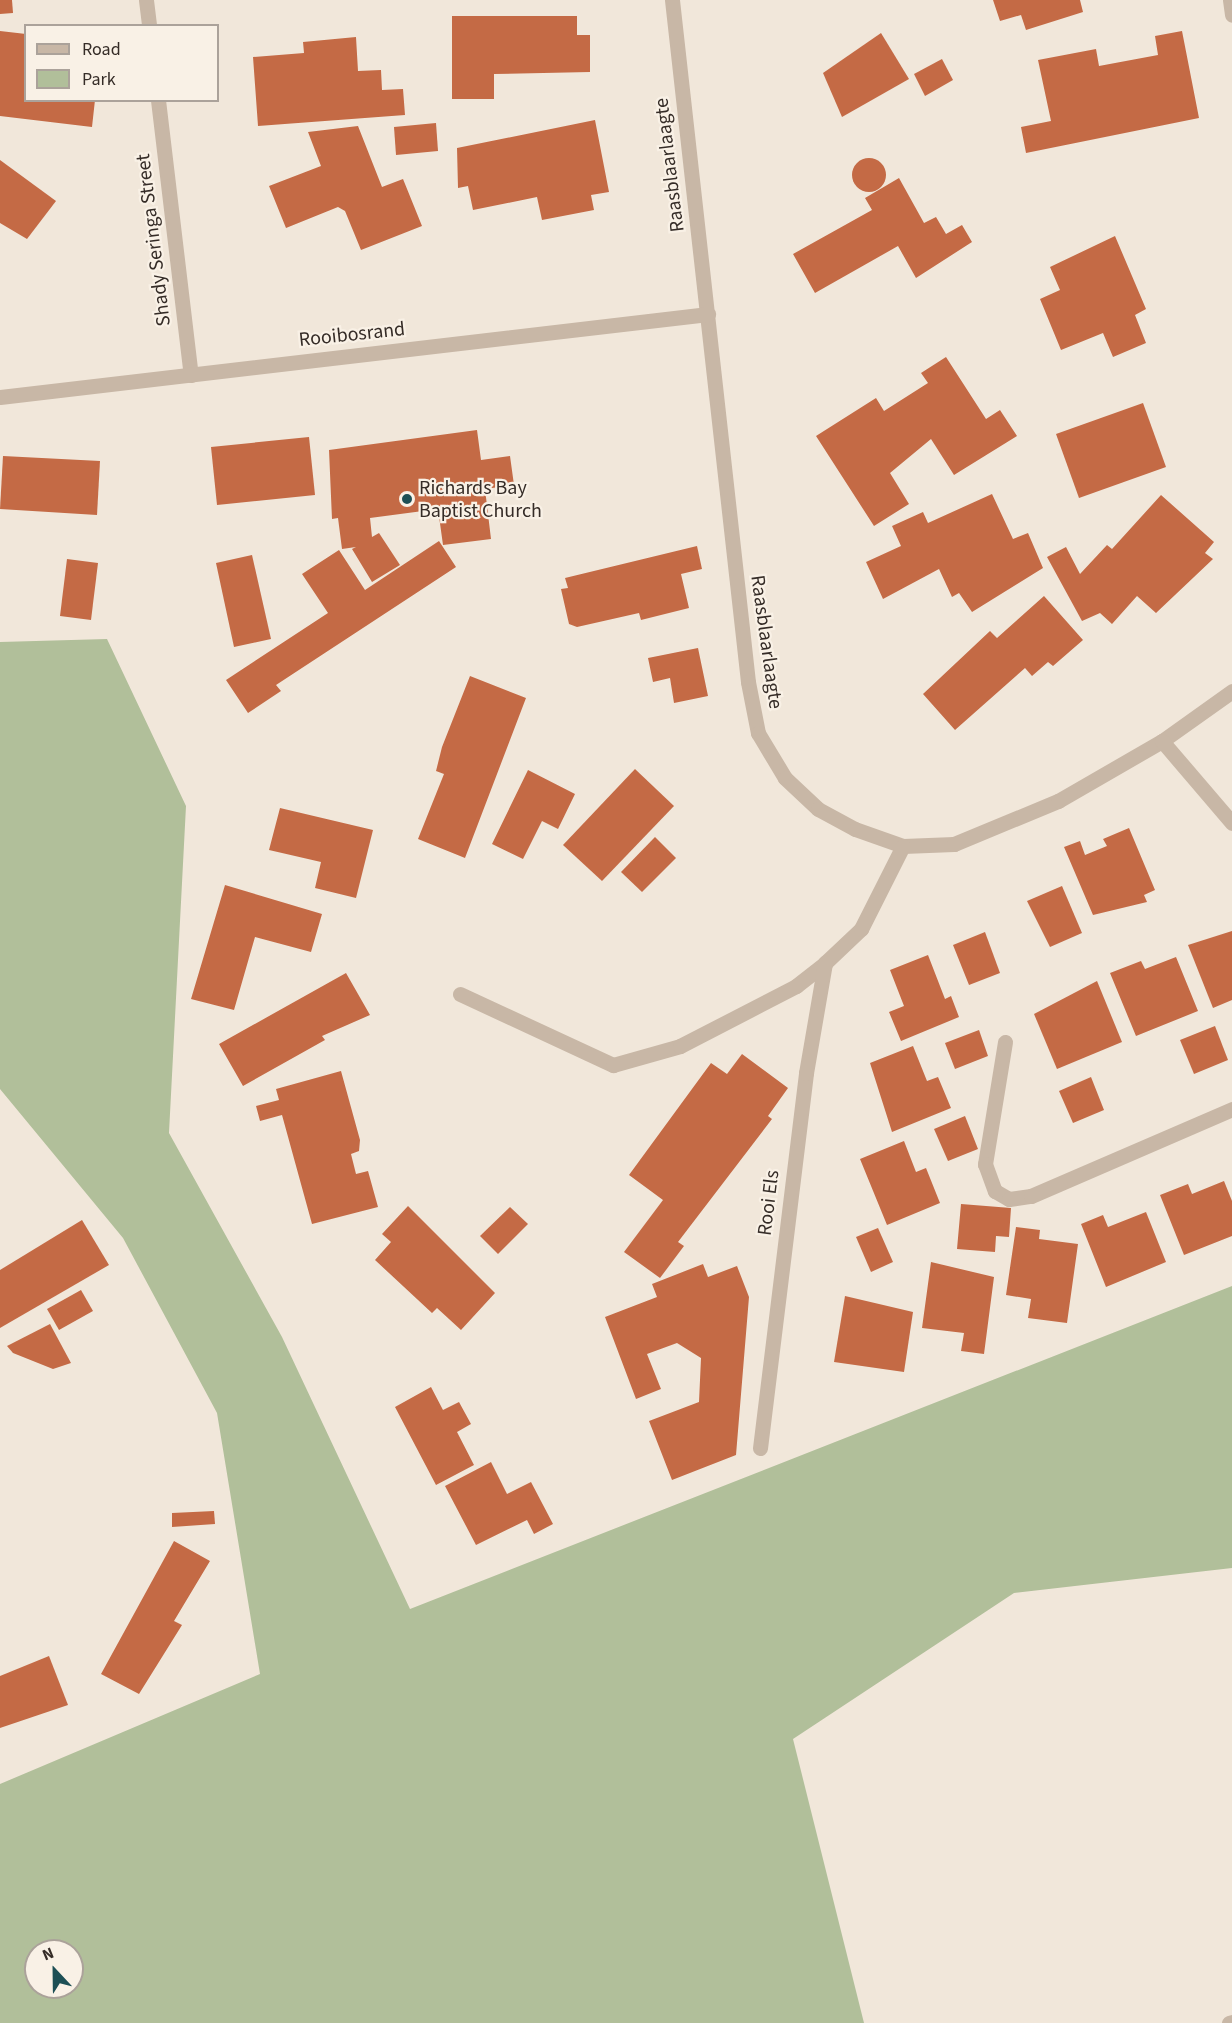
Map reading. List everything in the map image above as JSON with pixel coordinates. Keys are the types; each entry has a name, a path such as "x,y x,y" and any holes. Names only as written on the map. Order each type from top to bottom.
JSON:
{"street":[{"path":"146,0 149,24"},
{"name":"Raasblaarlaagte","path":"672,0 735,578 758,733 785,778 818,809 903,846 954,844 1005,827 1162,741 1232,691"},
{"path":"1230,0 1232,15"},
{"name":"Shady Seringa Street","path":"158,102 191,375"},
{"name":"Rooibosrand","path":"0,397 708,314"},
{"path":"1162,741 1232,823"},
{"path":"460,994 614,1065 680,1046 739,1019 825,963 861,929 903,846"},
{"name":"Rooi Els","path":"760,1449 806,1073 825,963"},
{"path":"1005,1042 985,1164 995,1191 1009,1199 1031,1196 1232,1109"}],"green space":[{"path":"107,639 186,806 169,1133 282,1337 410,1609 1232,1286 1232,1568 1014,1593 793,1739 864,2023 0,2023 0,1784 260,1674 217,1413 123,1238 0,1089 0,642"}],"building":[{"path":"0,0 12,0 13,13 0,14"},
{"path":"993,0 1080,0 1083,12 1026,30 1021,15 1000,21"},
{"path":"452,16 577,16 577,35 590,35 590,72 494,74 494,99 452,99"},
{"path":"0,31 24,34 24,102 95,102 92,127 0,116"},
{"path":"1182,31 1199,118 1026,153 1021,127 1051,121 1038,60 1096,49 1099,66 1158,55 1155,36"},
{"path":"881,33 909,79 842,117 823,73"},
{"path":"356,37 358,71 381,70 382,90 403,89 405,115 258,126 253,57 304,53 303,42"},
{"path":"942,59 953,80 925,96 914,74"},
{"path":"595,120 609,192 591,195 594,210 542,220 537,197 473,210 468,186 458,188 457,148"},
{"path":"436,123 438,151 396,155 394,127"},
{"path":"358,126 382,187 403,179 422,226 361,250 345,211 338,207 286,228 269,186 321,166 308,132"},
{"path":"869,158 881,163 886,175 881,187 869,192 857,187 852,175 857,163"},
{"path":"0,160 56,201 27,239 0,223"},
{"path":"899,178 924,223 936,217 946,234 962,225 972,242 916,278 898,246 815,293 793,254 872,210 865,198"},
{"path":"1115,236 1146,309 1135,315 1146,343 1113,357 1103,333 1061,350 1040,299 1060,290 1050,267"},
{"path":"946,357 986,419 1000,410 1017,436 954,475 931,439 890,473 909,504 874,526 816,436 876,398 884,411 928,383 921,373"},
{"path":"1143,403 1166,467 1079,498 1056,434"},
{"name":"Richards Bay Baptist Church","path":"477,430 481,460 510,456 514,485 485,489 491,539 443,545 438,509 370,518 372,537 379,533 400,565 372,582 352,549 356,547 342,549 338,518 332,519 329,450"},
{"path":"309,437 315,495 217,505 211,447"},
{"path":"3,456 100,461 97,515 0,509"},
{"path":"992,494 1013,539 1028,533 1043,568 972,612 959,593 952,597 939,569 883,599 866,562 901,546 892,526 923,512 928,523"},
{"path":"1161,495 1214,542 1205,553 1213,559 1156,613 1137,596 1112,624 1100,613 1082,621 1047,557 1066,547 1080,574 1107,545 1112,549"},
{"path":"439,541 456,567 276,685 281,691 248,713 226,680 328,613 302,574 339,550 365,590"},
{"path":"697,546 702,569 681,574 689,608 641,620 639,613 577,627 569,624 561,589 568,588 565,578"},
{"path":"252,555 271,639 234,647 216,563"},
{"path":"67,559 98,563 91,620 60,616"},
{"path":"1044,596 1083,640 1053,666 1048,662 1032,676 1025,668 955,730 923,694 990,631 997,638"},
{"path":"698,648 708,696 674,703 670,678 653,682 648,658"},
{"path":"470,676 526,698 465,858 418,839 444,774 436,771 442,747"},
{"path":"635,769 674,806 602,881 563,845"},
{"path":"528,770 575,794 558,829 542,821 523,859 492,844"},
{"path":"280,808 373,830 356,898 315,888 321,862 269,850"},
{"path":"1129,828 1155,890 1144,895 1147,902 1093,915 1064,847 1080,841 1085,855 1107,846 1103,839"},
{"path":"655,837 676,858 642,892 621,872"},
{"path":"225,885 322,914 311,952 255,937 234,1010 191,999"},
{"path":"1062,886 1082,933 1050,947 1027,901"},
{"path":"1232,931 1232,1000 1213,1008 1188,945"},
{"path":"985,932 1000,973 969,985 953,945"},
{"path":"928,955 945,999 951,996 959,1017 901,1041 889,1012 904,1006 890,970"},
{"path":"1176,957 1198,1011 1136,1036 1110,973 1141,961 1145,969"},
{"path":"346,973 370,1015 322,1036 325,1040 243,1086 219,1044"},
{"path":"1097,981 1122,1042 1057,1069 1034,1014"},
{"path":"1215,1026 1228,1060 1194,1074 1180,1040"},
{"path":"979,1030 988,1056 955,1069 945,1043"},
{"path":"913,1046 927,1081 938,1077 951,1108 892,1132 870,1063"},
{"path":"742,1054 788,1088 768,1116 772,1119 678,1242 684,1246 660,1278 624,1252 663,1200 629,1175 711,1063 727,1074"},
{"path":"341,1071 360,1140 359,1151 351,1154 356,1174 368,1171 378,1207 312,1224 282,1115 260,1121 256,1106 279,1100 276,1089"},
{"path":"1091,1077 1104,1110 1073,1123 1059,1091"},
{"path":"965,1116 978,1149 948,1161 934,1129"},
{"path":"904,1141 916,1172 926,1168 940,1203 887,1225 860,1159"},
{"path":"1224,1181 1232,1201 1232,1236 1184,1255 1160,1195 1188,1184 1192,1194"},
{"path":"961,1204 1011,1208 1009,1237 996,1236 995,1252 957,1249"},
{"path":"408,1206 495,1293 461,1330 437,1308 432,1313 375,1260 391,1242 382,1234"},
{"path":"510,1207 528,1224 498,1254 480,1236"},
{"path":"1146,1212 1166,1262 1106,1287 1081,1224 1103,1215 1108,1227"},
{"path":"82,1220 109,1265 0,1328 0,1270"},
{"path":"1016,1227 1040,1230 1039,1239 1078,1244 1067,1323 1028,1318 1031,1299 1006,1295"},
{"path":"878,1228 893,1262 871,1272 856,1237"},
{"path":"931,1262 994,1277 984,1354 961,1351 964,1333 922,1328"},
{"path":"703,1264 708,1277 737,1266 749,1297 736,1455 672,1480 649,1421 699,1402 701,1358 677,1343 647,1354 661,1389 636,1399 605,1317 657,1297 652,1284"},
{"path":"81,1290 93,1311 59,1330 47,1309"},
{"path":"845,1296 913,1312 904,1372 834,1362"},
{"path":"50,1324 71,1363 53,1369 13,1353 7,1346"},
{"path":"431,1387 443,1410 459,1402 471,1424 457,1432 474,1465 436,1485 395,1407"},
{"path":"491,1462 507,1494 531,1482 553,1524 534,1534 527,1520 476,1545 445,1486"},
{"path":"214,1511 215,1524 172,1527 172,1513"},
{"path":"174,1541 210,1561 174,1621 182,1625 139,1694 101,1674"},
{"path":"49,1656 68,1705 0,1728 0,1676"}],"place":[{"name":"Richards Bay Baptist Church","path":"407,499"}]}
